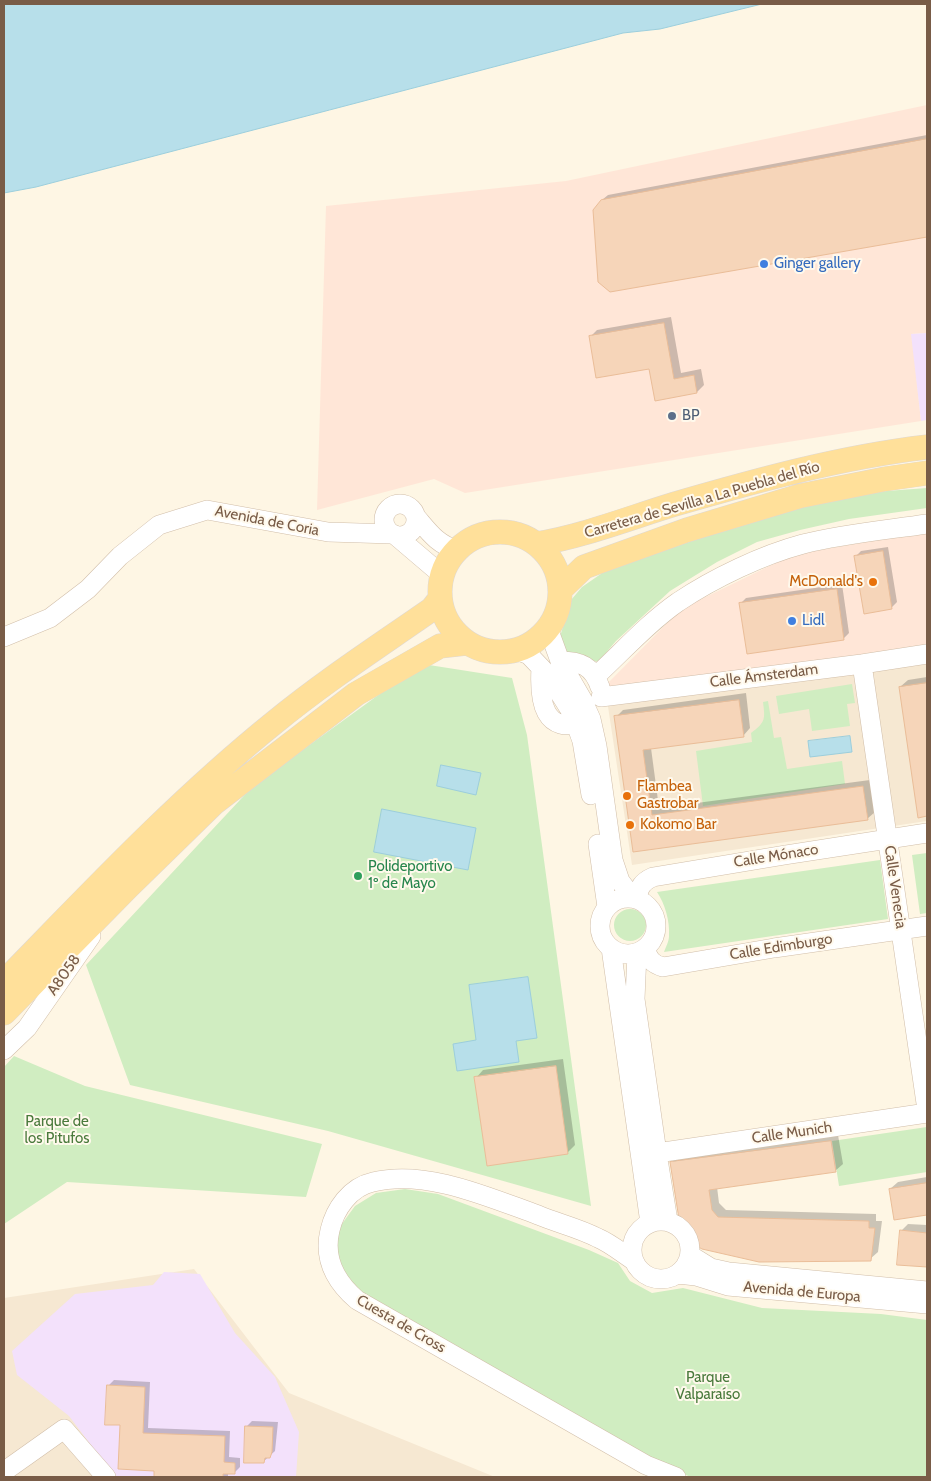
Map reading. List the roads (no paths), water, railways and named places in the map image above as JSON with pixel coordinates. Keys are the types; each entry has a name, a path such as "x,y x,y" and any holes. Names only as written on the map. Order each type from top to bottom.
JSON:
{"main road":[{"name":"Carretera de Sevilla a La Puebla del Río","path":"536,544 565,540 675,504 797,470 892,451 927,447"},
{"path":"560,590 584,567 687,530 800,496 894,477 927,473"},
{"path":"504,532 521,536 536,544 548,557 557,573 560,590 557,610 548,628 534,642 516,650 498,652 480,649 467,643 453,630 445,617 439,600 442,575 456,550 470,540 486,533 504,532"},
{"path":"4,982 106,878 201,786 275,722 353,664 432,609 439,600"},
{"path":"4,1014 119,896 214,803 356,694 440,646 467,643"}],"street":[{"path":"442,575 387,529 384,522 388,509 394,504 403,503 410,506 422,525 446,548 456,550"},
{"name":"Avenida de Coria","path":"4,638 50,618 88,589 120,556 159,525 207,510 328,532 394,534"},
{"path":"596,676 646,628 678,602 738,570 801,545 844,536 927,524"},
{"path":"394,534 403,536 415,526 422,525"},
{"path":"548,628 560,661 582,699 582,741 607,907"},
{"path":"516,650 529,655 548,675 572,713 583,722 597,746 612,860 620,881 634,898 647,904 656,918 657,927 651,943 641,951 628,954 611,948 605,942 600,929 602,915 607,907 617,900 634,898"},
{"name":"Calle Ámsterdam","path":"601,697 927,654"},
{"path":"560,661 574,661 586,667 596,676 600,686 601,697 597,710 583,722"},
{"name":"Calle Venecia","path":"862,664 901,929 922,1035 927,1111"},
{"name":"Calle Mónaco","path":"634,898 639,887 654,877 927,833"},
{"name":"A8058","path":"4,1050 27,1028 119,896"},
{"name":"Calle Edimburgo","path":"641,951 654,964 663,967 927,926"},
{"path":"611,948 650,1223"},
{"path":"641,951 636,999 668,1221"},
{"name":"Calle Munich","path":"657,1153 927,1111"},
{"name":"Cuesta de Cross","path":"633,1260 599,1238 458,1188 433,1182 402,1178 371,1182 347,1197 332,1221 328,1248 332,1268 336,1276 357,1300 646,1465 676,1477"},
{"path":"659,1220 668,1221 681,1228 689,1240 690,1255 685,1267 678,1274 664,1280 651,1278 640,1272 633,1260 631,1247 635,1235 641,1228 659,1220"},
{"name":"Cuesta de Cross","path":"599,1238 635,1235"},
{"name":"Avenida de Europa","path":"690,1255 711,1268 729,1272 927,1290"},
{"name":"Avenida de Europa","path":"678,1274 696,1276 728,1286 927,1304"},
{"path":"9,1469 64,1428 106,1477"}],"water":[{"path":"4,4 762,4 660,29 623,33 36,187 4,193"},
{"path":"850,736 852,752 810,757 808,741"},
{"path":"441,765 481,773 476,795 437,786"},
{"path":"382,809 476,828 468,870 374,852"},
{"path":"528,977 537,1038 516,1041 519,1062 457,1071 453,1044 476,1040 469,985"}],"place":[{"name":"Ginger gallery","path":"764,264"},
{"name":"BP","path":"672,416"},
{"name":"McDonald's","path":"873,582"},
{"name":"Lidl","path":"792,621"},
{"name":"Flambea Gastrobar","path":"627,796"},
{"name":"Kokomo Bar","path":"630,825"},
{"name":"Polideportivo 1º de Mayo","path":"358,876"}],"park label":[{"name":"Parque de los Pitufos","path":"57,1130"},
{"name":"Parque Valparaíso","path":"708,1386"}]}
